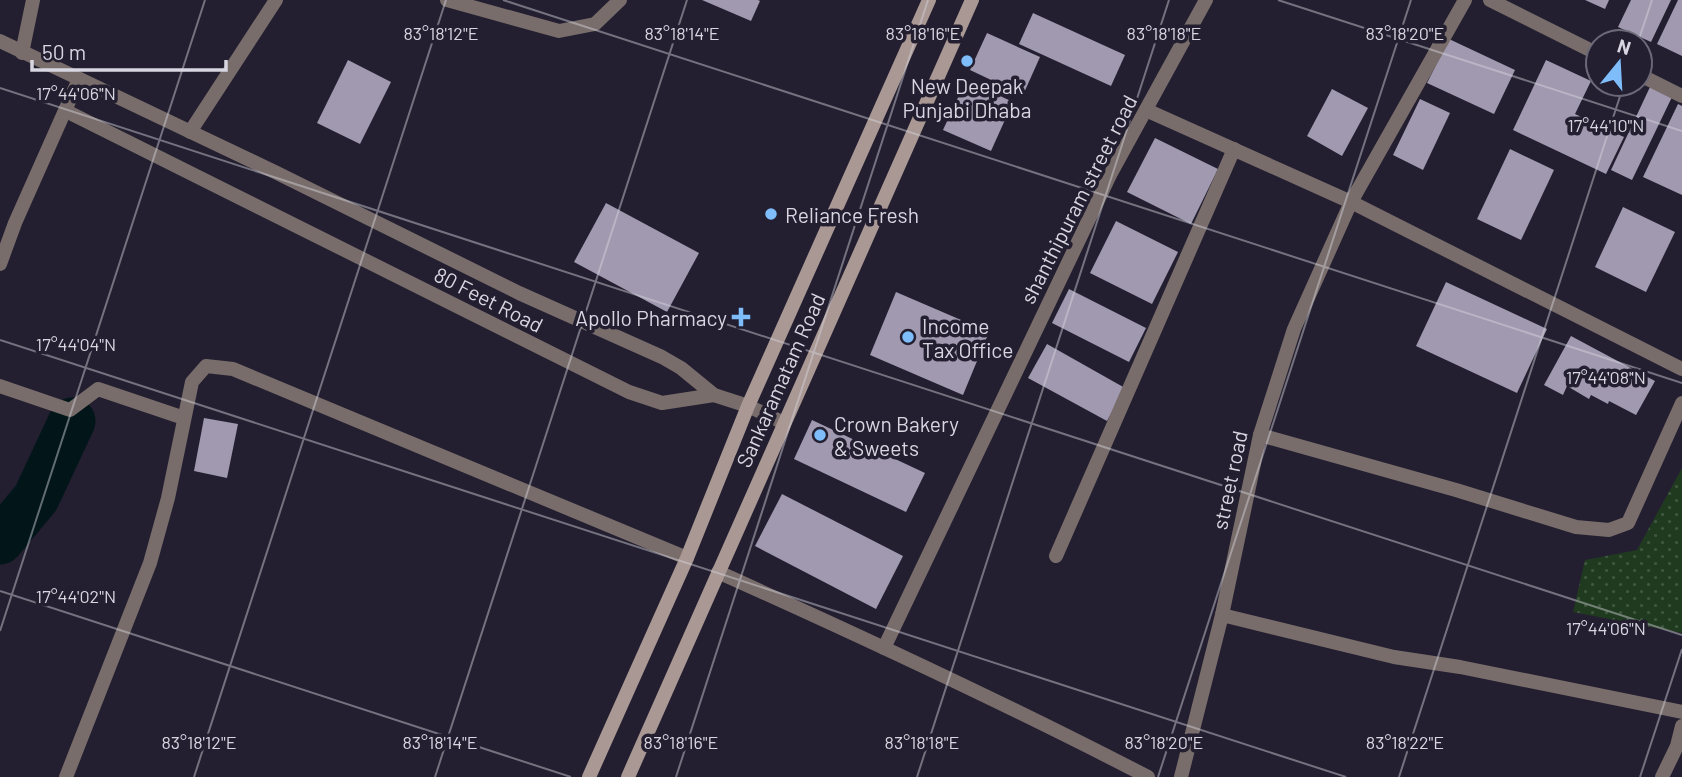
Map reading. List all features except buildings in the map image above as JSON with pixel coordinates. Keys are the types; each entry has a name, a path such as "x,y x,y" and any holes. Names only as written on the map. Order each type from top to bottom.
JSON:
{"main road":[{"name":"Sankaramatam Road","path":"589,777 687,558 748,406 929,0"},
{"name":"Sankaramatam Road","path":"628,777 972,0"}],"street":[{"path":"22,53 33,0"},
{"path":"190,132 276,0"},
{"path":"447,0 559,31 595,24 620,0"},
{"name":"shanthipuram street road","path":"884,648 1110,175 1206,0"},
{"name":"street road","path":"1181,777 1222,615 1259,435 1294,329 1351,202 1465,0"},
{"path":"1490,0 1584,47"},
{"name":"80 Feet Road","path":"0,41 519,293 662,357 715,394"},
{"path":"0,264 15,223 79,79"},
{"path":"1654,82 1682,96"},
{"path":"1146,110 1351,202 1682,369"},
{"name":"80 Feet Road","path":"66,111 629,392 662,403 715,394"},
{"path":"1056,556 1234,149"},
{"path":"66,777 150,563 168,498 192,382 206,366 233,369 687,558"},
{"path":"0,386 70,410 98,389 184,418"},
{"path":"715,394 784,423"},
{"path":"1259,435 1576,527 1609,530 1628,523 1682,402"},
{"path":"718,572 1054,729 1148,777"},
{"path":"1222,615 1394,657 1460,667 1682,712"},
{"path":"1662,777 1677,746 1682,726"}],"green space":[{"path":"1682,468 1682,633 1573,612 1585,560 1637,550"}],"waterway":[{"path":"0,541 36,498 72,421"}],"place":[{"name":"New Deepak Punjabi Dhaba","path":"967,61"},
{"name":"Reliance Fresh","path":"771,214"},
{"name":"Apollo Pharmacy","path":"741,317"},
{"name":"Income Tax Office","path":"908,337"},
{"name":"Crown Bakery & Sweets","path":"820,435"}]}
